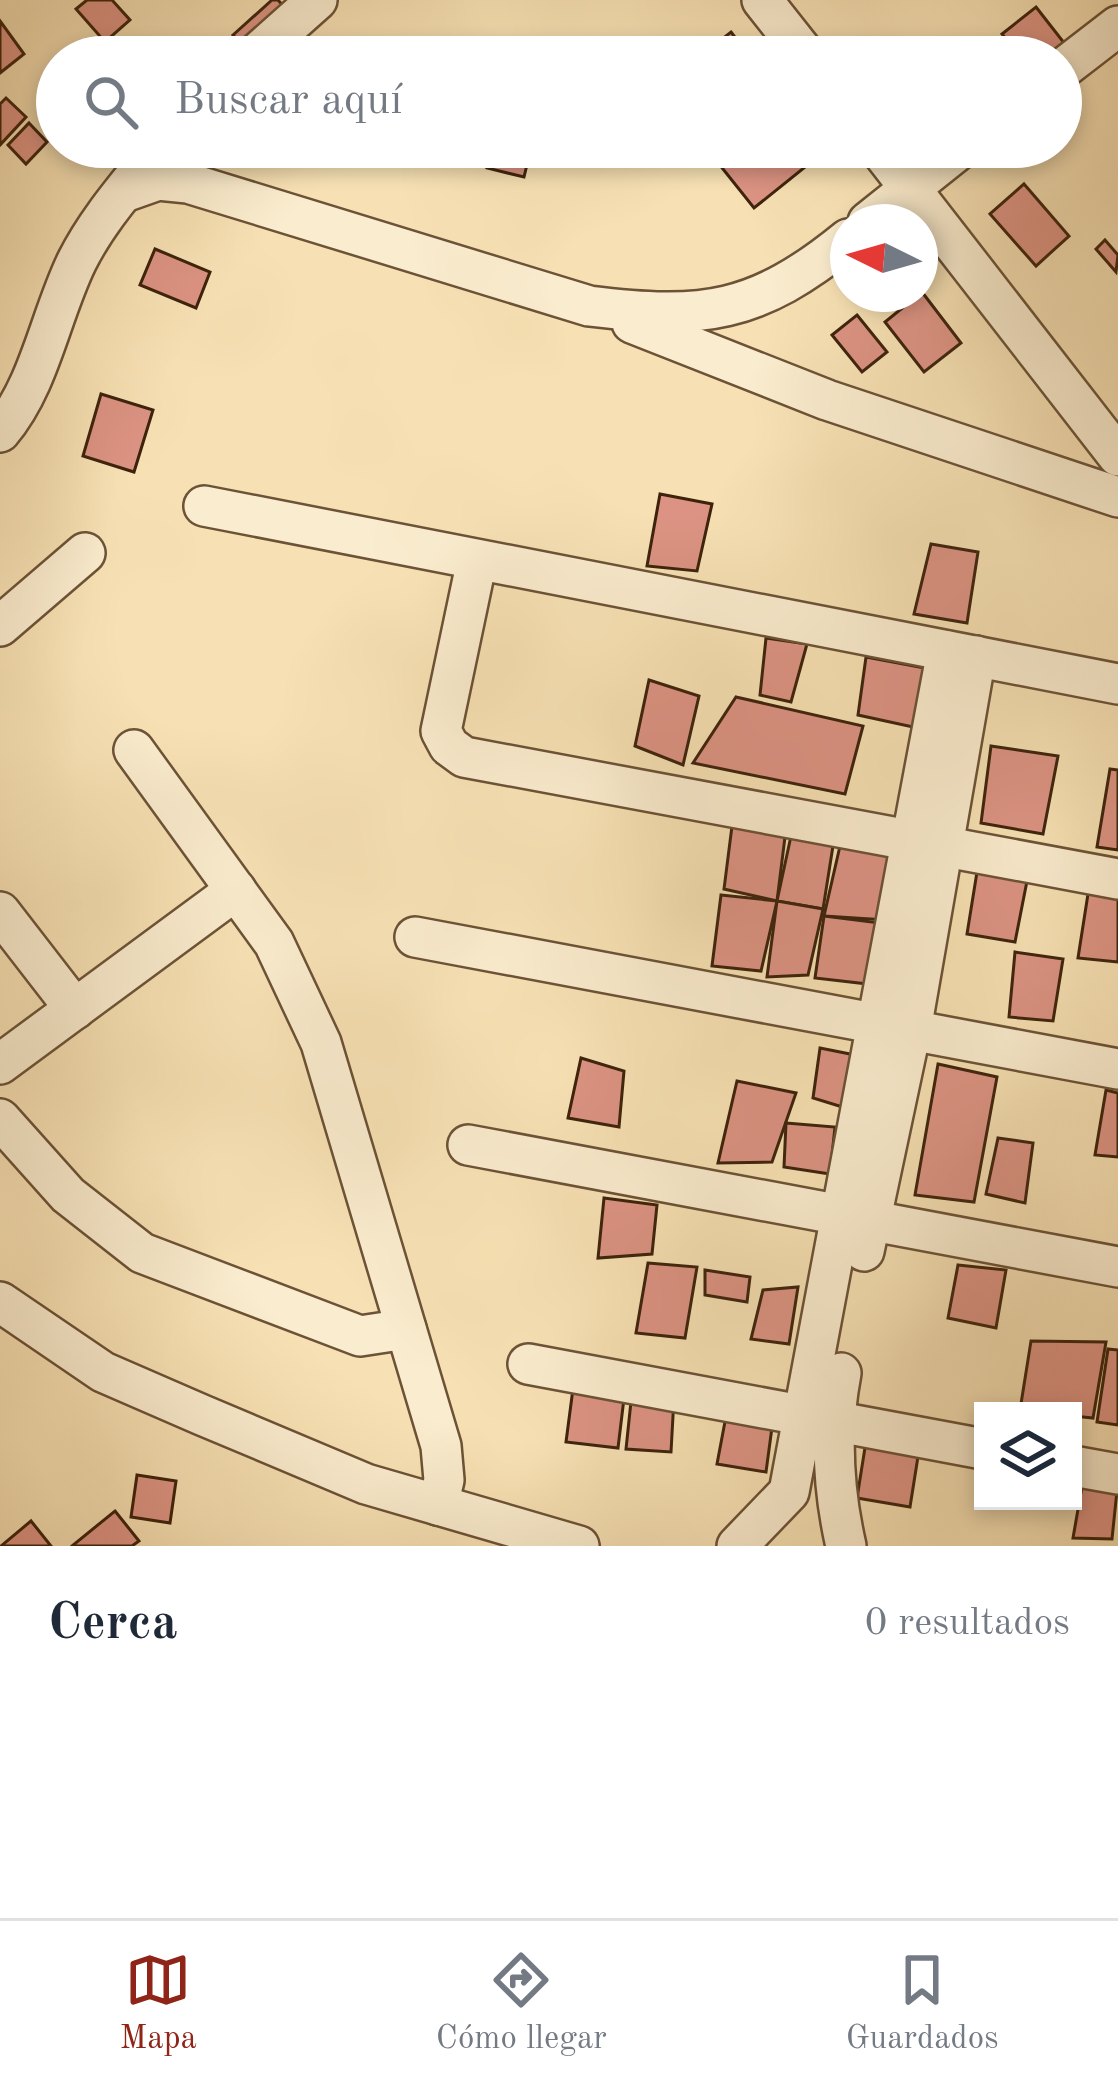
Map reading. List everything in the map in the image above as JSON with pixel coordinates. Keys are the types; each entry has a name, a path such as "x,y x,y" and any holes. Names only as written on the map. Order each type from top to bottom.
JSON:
{"street":[{"path":"277,36 317,0"},
{"path":"762,0 790,36"},
{"path":"1082,54 1118,26"},
{"path":"0,432 25,392 77,260 101,219 143,168"},
{"path":"894,168 1118,456"},
{"path":"890,204 935,168"},
{"path":"124,192 158,180 188,183 589,306 827,400 1118,497"},
{"path":"589,306 691,314 738,306 830,250"},
{"path":"204,506 1118,684"},
{"path":"0,626 85,554"},
{"path":"477,560 441,731 448,746 464,757 1118,879"},
{"path":"737,1546 789,1492 819,1417 961,654"},
{"path":"134,750 274,943 321,1042 441,1446 444,1480 438,1505"},
{"path":"0,1064 236,890"},
{"path":"0,912 75,1009"},
{"path":"415,937 1118,1069"},
{"path":"0,1119 68,1196 142,1253 360,1336 406,1328"},
{"path":"469,1145 1118,1268"},
{"path":"0,1301 103,1372 366,1484 579,1546"},
{"path":"528,1364 974,1447"},
{"path":"819,1417 846,1546"},
{"path":"1082,1468 1118,1474"}],"building":[{"path":"87,0 112,0 130,20 112,36 100,36 76,9"},
{"path":"272,0 278,0 294,18 274,36 233,35"},
{"path":"1036,7 1059,36 1004,36"},
{"path":"0,21 24,54 0,73"},
{"path":"6,98 26,117 0,145 0,104"},
{"path":"29,123 36,130 36,154 26,164 8,145"},
{"path":"487,168 526,168 524,177"},
{"path":"722,168 804,168 754,208"},
{"path":"1024,184 1069,236 1036,266 990,214"},
{"path":"1105,240 1118,255 1116,272 1096,249"},
{"path":"155,249 210,272 196,308 140,285"},
{"path":"897,312 937,312 961,343 924,372 885,322"},
{"path":"857,315 887,352 862,372 832,335"},
{"path":"101,394 153,410 134,472 83,456"},
{"path":"660,494 712,504 697,571 647,566"},
{"path":"931,544 978,552 967,623 914,614"},
{"path":"766,638 807,644 791,702 760,695"},
{"path":"866,657 930,669 922,729 858,715"},
{"path":"649,680 699,696 683,765 635,746"},
{"path":"736,697 863,726 845,794 693,763"},
{"path":"991,746 1058,756 1043,834 981,823"},
{"path":"1110,769 1118,770 1118,850 1097,847"},
{"path":"732,826 785,837 777,901 724,889"},
{"path":"791,836 833,846 823,909 777,901"},
{"path":"840,846 896,858 886,920 824,916"},
{"path":"977,872 1027,881 1015,942 967,934"},
{"path":"1088,894 1118,898 1118,962 1078,958"},
{"path":"721,895 777,901 761,971 712,966"},
{"path":"777,901 823,909 808,975 767,977"},
{"path":"824,916 880,923 868,984 815,978"},
{"path":"1015,952 1063,959 1053,1021 1009,1017"},
{"path":"820,1048 860,1056 849,1109 813,1098"},
{"path":"581,1058 624,1071 619,1127 568,1118"},
{"path":"938,1064 997,1077 974,1202 915,1195"},
{"path":"737,1081 796,1093 772,1162 718,1163"},
{"path":"1106,1090 1118,1093 1118,1157 1095,1155"},
{"path":"786,1123 835,1127 830,1174 784,1167"},
{"path":"998,1138 1033,1143 1025,1203 986,1194"},
{"path":"604,1198 657,1205 652,1254 598,1258"},
{"path":"648,1263 697,1267 685,1338 636,1333"},
{"path":"958,1265 1006,1270 996,1328 948,1318"},
{"path":"705,1270 750,1277 747,1302 705,1295"},
{"path":"798,1287 789,1344 751,1339 763,1290"},
{"path":"1031,1341 1106,1342 1093,1418 1082,1417 1082,1402 1021,1402"},
{"path":"1108,1349 1118,1350 1118,1425 1097,1422"},
{"path":"574,1381 625,1390 618,1448 566,1442"},
{"path":"632,1392 674,1398 671,1452 626,1449"},
{"path":"727,1411 773,1420 766,1472 717,1464"},
{"path":"867,1435 920,1444 910,1507 857,1498"},
{"path":"137,1475 176,1481 170,1523 131,1517"},
{"path":"1084,1475 1118,1481 1112,1539 1073,1538 1078,1510 1082,1510"},
{"path":"115,1511 139,1541 132,1546 72,1546"},
{"path":"31,1521 51,1546 1,1546"}]}
